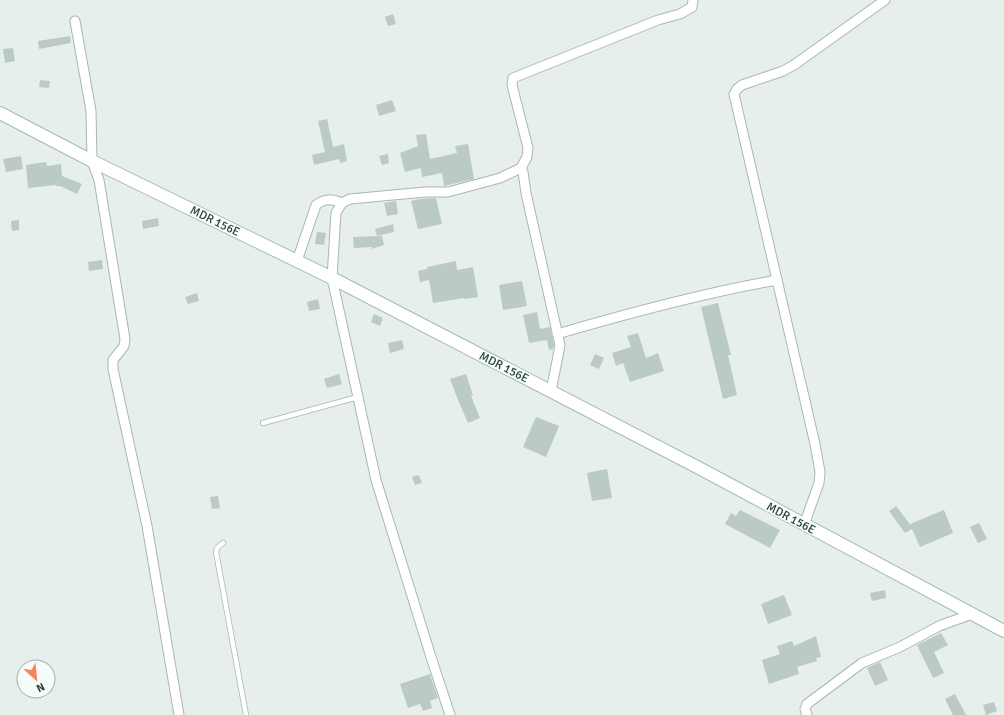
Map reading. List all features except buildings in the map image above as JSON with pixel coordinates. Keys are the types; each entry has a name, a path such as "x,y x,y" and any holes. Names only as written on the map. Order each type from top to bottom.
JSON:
{"main road":[{"name":"MDR 156E","path":"0,113 92,161 332,278 700,468 1004,631"}],"street":[{"path":"450,715 430,657 376,480 332,278 336,213 342,203 350,199 425,192 448,192 500,178 521,168 527,156 528,148 512,86 513,78 658,20 680,14 692,7 693,0"},
{"path":"804,525 819,483 820,472 815,444 734,94 737,88 742,85 783,71 794,65 885,0"},
{"path":"75,21 91,111 92,161 99,180 126,338 124,346 113,360 113,369 147,526 179,715"},
{"path":"521,168 560,345 551,391"},
{"path":"297,261 316,205 322,201 329,200 342,203"},
{"path":"557,334 646,308 777,280"},
{"path":"807,715 805,709 806,704 862,663 900,647 939,626 972,614"}],"lane":[{"path":"263,423 358,397"},
{"path":"223,543 217,548 216,552 246,715"}]}
